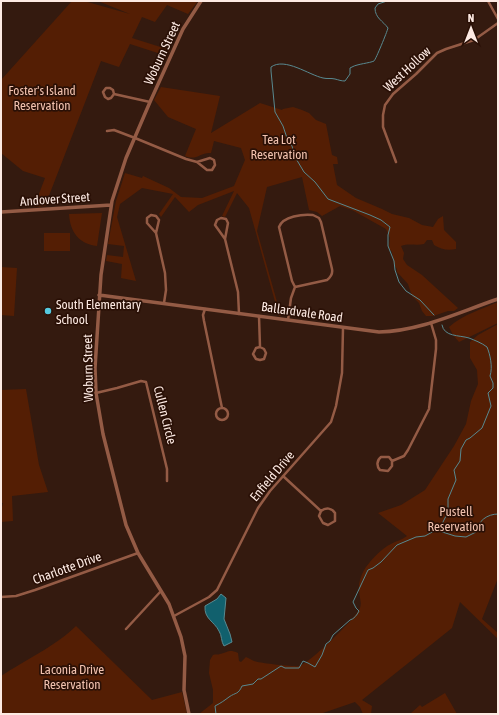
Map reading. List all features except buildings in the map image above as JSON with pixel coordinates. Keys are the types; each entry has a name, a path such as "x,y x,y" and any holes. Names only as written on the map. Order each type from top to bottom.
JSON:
{"street":[{"name":"Woburn Street","path":"189,714 184,690 184,653 181,637 174,616 138,553 129,533 104,442 96,393 95,368 99,295 111,205 126,158 150,102 183,29 201,1"},
{"path":"488,1 498,19"},
{"name":"West Hollow","path":"396,162 382,124 384,110 389,98 438,53 476,39 498,23"},
{"path":"114,94 112,98 108,99 105,97 103,92 105,89 109,88 113,90 114,94 150,102"},
{"path":"107,131 114,130 135,138 197,162 208,170 213,169 215,166 214,161 210,158 197,162"},
{"name":"Andover Street","path":"1,212 111,205"},
{"path":"156,233 147,223 148,218 151,215 156,216 159,220 156,233 165,273 166,290 164,303"},
{"path":"288,320 291,298 295,287 292,281 279,227 286,219 313,215 318,218 320,222 332,273 327,280 295,287"},
{"path":"225,239 228,223 226,220 221,218 216,221 216,226 225,239 238,292 239,314"},
{"name":"Ballardvale Road","path":"99,295 379,332 414,328 498,299"},
{"path":"205,309 204,321 222,408 226,409 228,415 227,418 223,420 218,418 216,414 222,408"},
{"path":"259,316 260,347"},
{"path":"392,461 404,456 429,409 436,349 434,332 431,323"},
{"name":"Enfield Drive","path":"174,616 205,600 218,590 258,508 283,476 325,430 332,418 342,372 343,328"},
{"path":"260,347 266,351 266,355 264,359 258,360 253,354 255,350 260,347"},
{"name":"Cullen Circle","path":"96,393 139,381 146,382 167,469 166,481"},
{"path":"381,457 389,457 392,461 392,466 388,471 383,471 378,466 378,461 381,457"},
{"path":"283,476 321,511"},
{"path":"326,508 332,509 336,516 335,521 328,525 323,523 319,516 321,511 326,508"},
{"name":"Charlotte Drive","path":"1,597 16,596 35,590 138,553"},
{"path":"126,629 161,591"}],"green space":[{"name":"Foster's Island Reservation","path":"72,1 84,1 130,14 98,1 198,1 188,14 167,5 155,22 142,17 132,38 170,50 167,56 130,44 119,67 101,61 45,206 34,207 45,178 23,171 1,153 1,80"},
{"name":"Tea Lot Reservation","path":"161,87 220,96 211,133 260,103 282,110 293,107 309,113 316,120 326,124 332,155 337,157 338,164 333,164 337,185 356,198 392,214 409,218 422,225 433,227 438,219 443,216 444,230 456,242 456,249 442,249 434,245 432,240 427,240 424,244 401,246 404,253 403,259 407,265 422,275 458,308 454,311 448,311 433,316 426,316 419,303 412,296 408,284 397,272 394,265 392,252 389,248 390,238 386,229 352,210 340,206 322,216 317,212 309,210 302,177 267,187 257,231 281,316 279,316 249,208 237,193 225,217 222,216 234,191 198,205 189,212 175,197 161,217 159,214 173,194 142,188 120,204 117,217 136,281 121,278 122,264 106,261 107,255 123,257 124,246 108,244 116,201 125,173 142,178 143,176 169,188 181,197 202,198 234,186 245,160 241,148 214,141 211,153 193,158 185,156 196,129 168,117 154,100"},
{"path":"102,213 97,246 80,240 71,226 69,214"},
{"path":"44,233 70,233 70,251 44,251"},
{"path":"1,267 17,268 14,316 1,315"},
{"path":"498,302 498,323 459,342 449,327 466,315"},
{"name":"Pustell Reservation","path":"498,324 498,578 482,619 498,633 498,639 460,602 452,628 362,700 372,706 371,714 363,714 360,707 355,702 320,714 199,714 213,703 213,690 209,673 210,660 213,655 233,651 238,653 239,661 241,662 246,657 262,663 299,666 312,658 322,649 357,613 361,606 359,592 360,581 366,567 384,548 407,536 378,513 401,505 425,490 454,446 466,424 471,401 478,384 477,370 470,358 470,342 478,335"},
{"path":"26,389 39,465 48,492 12,496 13,521 1,522 1,507 3,503 1,503 1,390"},
{"name":"Laconia Drive Reservation","path":"76,626 152,700 182,692 187,714 1,714 1,676 60,640"},
{"path":"445,693 457,714 410,714 420,705 422,707"}],"water":[{"path":"221,594 226,598 224,619 232,642 224,646 220,633 206,614 205,610 205,606 217,599"}],"waterway":[{"path":"387,1 378,4 375,8 376,14 388,28 374,61 350,68 350,74 345,81 323,78 290,65 277,64 271,67 275,112 292,146 295,157 304,172 315,182 328,199 370,215 381,220 390,227 388,246 394,261 399,282 406,291 420,300 434,315"},
{"path":"439,530 448,512 448,499 456,480 454,470 460,461 461,449 466,440 482,428 491,406 488,393 493,388 493,383 490,376 491,361 487,347 469,338 449,334 443,329 442,325"},
{"path":"216,714 215,706 238,692 242,686 253,684 258,679 261,679 281,666 285,668 299,668 303,661 315,667 326,644 330,641 333,635 354,618 359,611 353,602 368,570 381,562 397,545 416,537 425,536 436,530 455,536 466,537 476,532 481,521 490,515 498,514"}],"place":[{"name":"South Elementary School","path":"48,311"}]}
